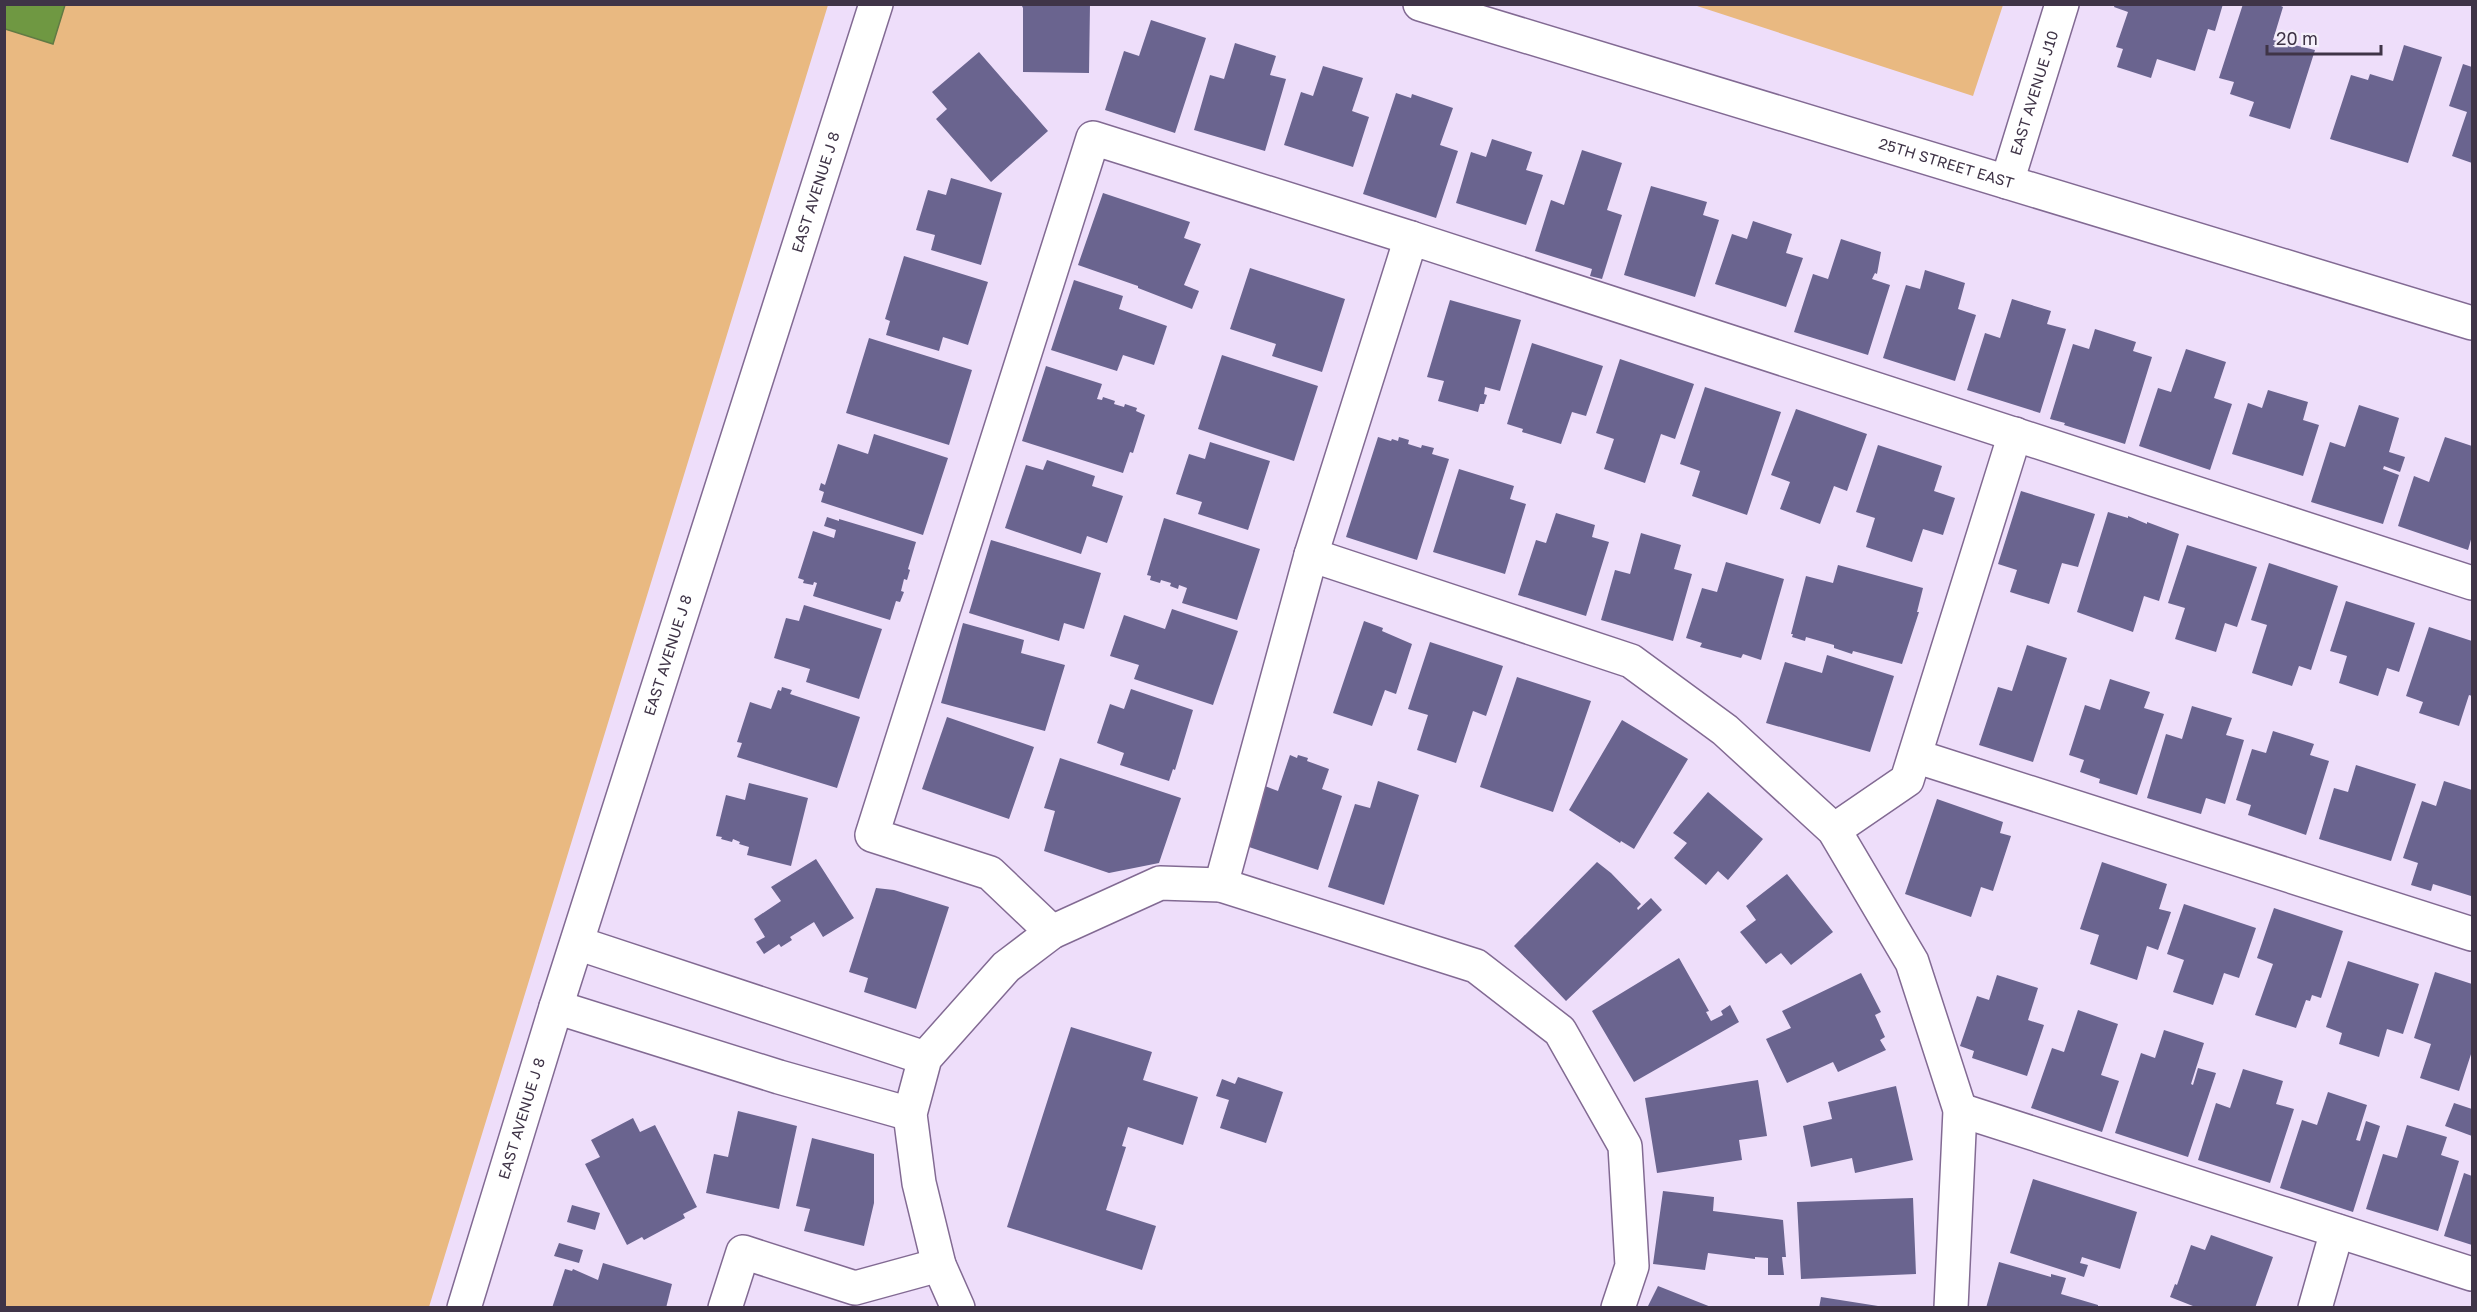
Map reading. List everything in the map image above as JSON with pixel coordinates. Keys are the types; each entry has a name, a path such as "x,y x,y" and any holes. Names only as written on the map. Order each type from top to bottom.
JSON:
{"street":[{"name":"EAST AVENUE J 8","path":"464,1308 556,1007 876,4"},
{"name":"25TH STREET EAST","path":"1420,4 2472,323"},
{"name":"EAST AVENUE J10","path":"2007,182 2062,4"},
{"path":"1052,932 990,873 872,835 1093,138 1411,238 2472,583"},
{"path":"1221,885 1311,555 1411,238"},
{"path":"1834,830 1907,780 2015,434"},
{"path":"1311,555 1631,661 1725,730 1834,830 1912,962 1960,1110 1951,1308"},
{"path":"1915,756 2472,934"},
{"path":"958,1308 939,1265 920,1183 910,1114 925,1058 1006,967 1052,932 1160,883 1221,885 1476,966 1560,1031 1625,1146 1632,1266 1618,1308"},
{"path":"577,943 925,1058"},
{"path":"556,1007 779,1077 910,1114"},
{"path":"1960,1110 2472,1274"},
{"path":"2315,1308 2337,1231"},
{"path":"725,1308 743,1252 855,1288 939,1265"}],"shaded area":[{"path":"2003,4 1973,96 1694,5"},
{"path":"4,5 65,5 53,44 5,29"},
{"path":"5,5 828,5 429,1307 5,1308"}],"building":[{"path":"1021,4 1090,4 1089,73 1023,72 1023,8"},
{"path":"2115,4 2223,4 2215,31 2208,29 2195,71 2157,59 2151,78 2117,67 2123,49 2116,47 2128,12 2114,7"},
{"path":"2243,4 2277,4 2283,7 2273,40 2315,50 2290,129 2249,116 2254,102 2230,94 2234,82 2219,78"},
{"path":"1151,20 1206,38 1175,133 1105,110 1124,51 1139,56"},
{"path":"1235,43 1276,56 1270,75 1286,79 1265,151 1194,130 1210,75 1224,79"},
{"path":"2404,45 2442,57 2408,163 2330,139 2351,75 2368,80 2370,74 2393,81"},
{"path":"979,52 1048,131 991,182 936,119 947,109 932,92"},
{"path":"2463,64 2472,67 2472,163 2452,156 2467,112 2449,106"},
{"path":"1323,66 1363,78 1352,111 1369,117 1353,167 1284,145 1301,92 1313,96"},
{"path":"1396,93 1411,98 1412,94 1453,108 1440,145 1458,151 1436,218 1363,194"},
{"path":"1492,139 1532,152 1526,170 1543,175 1526,225 1456,203 1471,152 1486,157"},
{"path":"1582,150 1622,163 1607,210 1622,215 1602,279 1590,276 1592,269 1535,251 1551,200 1564,205"},
{"path":"951,178 1002,193 981,265 931,250 935,235 916,230 928,190 946,195"},
{"path":"1651,186 1707,202 1703,215 1719,220 1695,297 1624,275"},
{"path":"1103,193 1190,222 1184,238 1201,244 1184,285 1199,291 1192,309 1138,288 1138,286 1078,265"},
{"path":"1753,221 1792,234 1786,253 1803,258 1786,307 1715,284 1732,234 1747,239"},
{"path":"1841,239 1881,252 1877,274 1875,273 1872,279 1890,285 1868,355 1794,332 1813,274 1828,279"},
{"path":"904,256 988,282 968,345 943,337 939,351 886,335 890,321 885,319"},
{"path":"1250,268 1345,299 1322,372 1272,356 1276,344 1230,329"},
{"path":"1925,270 1965,283 1958,309 1976,315 1955,381 1883,358 1906,285 1920,289"},
{"path":"1074,280 1123,296 1119,309 1167,326 1154,365 1123,355 1117,371 1051,350"},
{"path":"2012,299 2051,311 2047,324 2066,329 2040,413 1967,390 1985,333 2000,338"},
{"path":"1450,300 1521,320 1500,391 1485,387 1484,394 1487,395 1484,404 1480,404 1478,412 1438,401 1444,381 1427,377"},
{"path":"2095,329 2136,342 2133,351 2152,357 2125,444 2050,419 2073,344 2089,349"},
{"path":"869,338 972,370 949,445 846,413"},
{"path":"1532,343 1603,366 1586,416 1572,412 1561,444 1522,432 1523,429 1507,424"},
{"path":"2186,349 2226,362 2214,398 2232,404 2210,470 2139,446 2158,388 2171,392"},
{"path":"1222,355 1318,386 1294,461 1198,429"},
{"path":"1620,359 1694,384 1675,439 1661,434 1645,483 1604,469 1614,439 1596,433"},
{"path":"1046,366 1102,384 1097,399 1102,400 1103,397 1115,401 1114,404 1124,407 1125,404 1137,408 1136,411 1145,415 1133,453 1130,452 1123,473 1022,441"},
{"path":"1705,387 1781,412 1747,515 1692,496 1700,471 1680,464"},
{"path":"2268,390 2308,402 2303,420 2319,425 2303,476 2232,454 2248,403 2262,408"},
{"path":"2359,405 2399,418 2389,452 2405,457 2400,472 2384,466 2383,469 2399,475 2383,524 2311,502 2330,442 2345,447"},
{"path":"1796,409 1867,434 1847,491 1834,486 1820,524 1780,509 1790,482 1771,475"},
{"path":"874,434 948,458 923,535 821,502 824,492 819,490 821,483 825,485 838,444 868,454"},
{"path":"1378,437 1391,441 1392,439 1398,441 1399,437 1409,440 1408,444 1421,448 1422,445 1434,448 1432,454 1449,459 1417,560 1346,537"},
{"path":"2445,437 2472,446 2472,536 2468,550 2398,526 2414,476 2429,482"},
{"path":"1210,442 1270,461 1248,530 1198,514 1202,502 1176,494 1189,454 1205,459"},
{"path":"1878,445 1942,466 1934,491 1955,498 1943,535 1923,529 1912,562 1866,547 1875,518 1856,512"},
{"path":"1047,460 1095,476 1092,486 1123,496 1107,543 1087,536 1081,554 1005,528 1026,465 1043,470"},
{"path":"1459,469 1514,486 1510,499 1526,504 1505,574 1433,552"},
{"path":"2021,491 2095,514 2078,567 2062,563 2049,604 2010,592 2017,570 1998,564"},
{"path":"2108,512 2128,518 2128,516 2179,534 2159,601 2144,596 2133,632 2077,612"},
{"path":"1556,513 1595,525 1592,537 1609,542 1586,616 1518,595 1536,540 1546,543"},
{"path":"827,517 916,542 907,580 904,579 901,591 904,592 900,602 896,601 890,620 813,596 817,583 814,582 813,585 803,583 804,580 798,578 813,531 834,538 836,530 824,526"},
{"path":"1164,518 1260,549 1237,620 1182,603 1187,588 1179,585 1178,589 1170,586 1171,583 1150,580 1151,576 1147,575"},
{"path":"1641,533 1681,545 1674,569 1692,574 1673,641 1601,620 1615,570 1630,574"},
{"path":"991,540 1101,573 1084,629 1064,623 1059,641 969,613"},
{"path":"2187,545 2257,567 2237,627 2225,623 2216,652 2175,639 2185,608 2168,603"},
{"path":"1726,562 1784,579 1761,660 1743,654 1741,658 1700,647 1702,643 1686,638 1702,588 1717,592"},
{"path":"2269,563 2338,586 2311,670 2299,666 2292,686 2252,673 2267,625 2251,620"},
{"path":"1838,565 1923,588 1917,612 1919,612 1902,664 1853,651 1852,654 1834,648 1834,645 1806,637 1805,641 1792,637 1806,576 1833,583"},
{"path":"2346,601 2415,623 2399,672 2387,668 2378,696 2339,683 2347,656 2330,651"},
{"path":"804,605 882,629 859,699 806,682 810,669 774,658 786,618 799,621"},
{"path":"1172,609 1238,631 1213,705 1134,679 1139,665 1110,656 1124,615 1165,629"},
{"path":"1364,621 1383,628 1382,631 1412,644 1396,694 1385,690 1372,726 1333,713"},
{"path":"963,623 1024,640 1021,653 1065,665 1045,731 941,703"},
{"path":"2429,627 2472,641 2472,696 2469,695 2459,726 2419,713 2423,702 2406,696"},
{"path":"1430,642 1503,666 1486,716 1473,711 1456,763 1417,750 1428,715 1408,709"},
{"path":"2027,645 2067,658 2033,762 1979,745 1998,687 2012,691"},
{"path":"1827,655 1894,676 1870,752 1766,723 1785,662 1822,673"},
{"path":"1517,677 1591,701 1553,812 1480,787"},
{"path":"2110,679 2150,692 2144,708 2164,714 2137,795 2099,783 2100,779 2080,772 2084,760 2069,755 2085,705 2100,710"},
{"path":"782,687 792,690 790,694 860,717 837,788 737,757 742,743 737,742 750,702 771,709 778,690 781,691"},
{"path":"1131,689 1193,710 1175,770 1173,769 1169,781 1120,765 1124,753 1097,743 1110,704 1124,709"},
{"path":"2192,706 2232,718 2226,735 2244,740 2225,804 2206,798 2201,814 2147,798 2166,734 2182,739"},
{"path":"947,717 1034,747 1009,819 922,789"},
{"path":"1622,720 1688,759 1634,849 1621,841 1620,843 1569,810"},
{"path":"2273,731 2314,744 2310,755 2329,761 2306,835 2248,815 2251,805 2236,800 2252,749 2266,753"},
{"path":"1290,755 1297,758 1298,755 1308,758 1307,761 1329,769 1322,789 1342,796 1318,870 1246,846 1265,786 1278,791"},
{"path":"1060,758 1181,798 1159,863 1109,873 1044,851 1055,811 1044,808"},
{"path":"2356,765 2416,784 2391,861 2319,839 2334,788 2348,792"},
{"path":"1378,781 1419,795 1384,905 1328,887 1355,804 1370,808"},
{"path":"2444,781 2472,790 2471,896 2433,884 2431,891 2411,885 2418,863 2403,858 2422,801 2436,806"},
{"path":"749,783 808,798 791,866 747,855 749,847 733,839 732,842 716,836 726,795 745,800"},
{"path":"1708,792 1763,839 1728,880 1718,871 1706,885 1674,858 1687,843 1673,833"},
{"path":"1937,799 2003,822 2000,833 2011,836 1993,891 1981,887 1971,917 1905,894"},
{"path":"816,859 854,918 823,937 814,922 790,937 792,940 781,947 779,944 764,954 756,942 765,937 754,919 781,901 771,887"},
{"path":"1597,862 1641,904 1638,910 1651,898 1662,910 1566,1001 1514,946"},
{"path":"2102,862 2167,884 2159,909 2171,912 2158,950 2147,946 2137,980 2090,964 2099,935 2080,929"},
{"path":"1787,874 1833,932 1791,965 1781,953 1766,964 1740,932 1756,920 1746,906"},
{"path":"876,888 894,890 949,907 916,1009 864,992 868,978 849,972"},
{"path":"2184,904 2256,928 2239,978 2224,973 2213,1005 2173,992 2184,960 2167,954"},
{"path":"2274,908 2343,931 2321,998 2312,995 2310,1001 2306,1000 2296,1028 2255,1015 2273,964 2257,958"},
{"path":"1679,958 1709,1011 1706,1012 1711,1021 1723,1015 1721,1011 1730,1005 1739,1022 1634,1082 1592,1011"},
{"path":"2348,961 2419,984 2403,1034 2387,1029 2379,1057 2339,1044 2342,1033 2326,1027"},
{"path":"2435,972 2472,984 2472,1051 2459,1091 2420,1078 2431,1044 2414,1038"},
{"path":"1861,973 1881,1012 1875,1015 1885,1037 1880,1040 1886,1050 1838,1072 1833,1062 1787,1083 1766,1039 1791,1028 1782,1011"},
{"path":"1997,975 2038,988 2028,1020 2044,1025 2027,1076 1972,1058 1974,1051 1960,1046 1977,996 1989,1000"},
{"path":"2078,1010 2118,1024 2101,1075 2119,1081 2102,1132 2031,1108 2052,1048 2064,1052"},
{"path":"1071,1027 1152,1052 1143,1080 1198,1097 1183,1145 1128,1127 1122,1146 1126,1147 1106,1210 1156,1226 1142,1270 1007,1227"},
{"path":"2164,1030 2204,1043 2191,1084 2193,1085 2198,1068 2216,1073 2188,1157 2115,1133 2141,1053 2155,1058"},
{"path":"2243,1069 2283,1081 2276,1104 2294,1109 2270,1183 2198,1160 2216,1103 2230,1108"},
{"path":"1238,1077 1283,1092 1266,1143 1220,1128 1229,1100 1216,1096 1222,1079 1235,1084"},
{"path":"1758,1080 1767,1136 1739,1140 1742,1160 1657,1173 1645,1098"},
{"path":"1896,1086 1913,1160 1855,1173 1852,1158 1811,1167 1803,1126 1832,1119 1828,1102"},
{"path":"2328,1092 2367,1105 2356,1140 2360,1141 2366,1121 2380,1126 2353,1212 2280,1188 2302,1120 2317,1125"},
{"path":"2454,1103 2472,1109 2472,1136 2445,1126"},
{"path":"738,1111 797,1126 779,1209 706,1193 714,1154 728,1157"},
{"path":"633,1118 640,1132 655,1125 697,1207 683,1214 685,1218 644,1240 642,1237 627,1245 585,1164 600,1157 591,1140"},
{"path":"2407,1125 2447,1137 2441,1155 2459,1161 2438,1231 2366,1209 2383,1154 2397,1158"},
{"path":"812,1138 874,1154 874,1203 864,1246 804,1231 810,1209 796,1206"},
{"path":"2464,1173 2472,1176 2472,1245 2444,1236"},
{"path":"2033,1179 2137,1212 2120,1269 2082,1257 2080,1263 2088,1265 2084,1277 2010,1253"},
{"path":"1663,1191 1714,1197 1713,1211 1783,1220 1786,1257 1782,1257 1784,1275 1768,1275 1768,1258 1755,1257 1755,1259 1708,1253 1705,1270 1653,1264"},
{"path":"1913,1198 1916,1274 1801,1279 1797,1202"},
{"path":"572,1205 600,1213 595,1230 567,1222"},
{"path":"2211,1235 2273,1257 2255,1308 2198,1308 2170,1297 2175,1284 2177,1285 2191,1245 2205,1250"},
{"path":"559,1243 583,1250 579,1263 554,1256"},
{"path":"1999,1262 2051,1277 2051,1274 2066,1278 2061,1294 2098,1305 2098,1308 1986,1308"},
{"path":"603,1263 672,1284 666,1308 552,1308 565,1269 572,1271 573,1269 598,1280"},
{"path":"1658,1286 1711,1307 1711,1308 1647,1308"},
{"path":"1821,1297 1878,1306 1878,1308 1819,1308"}]}
